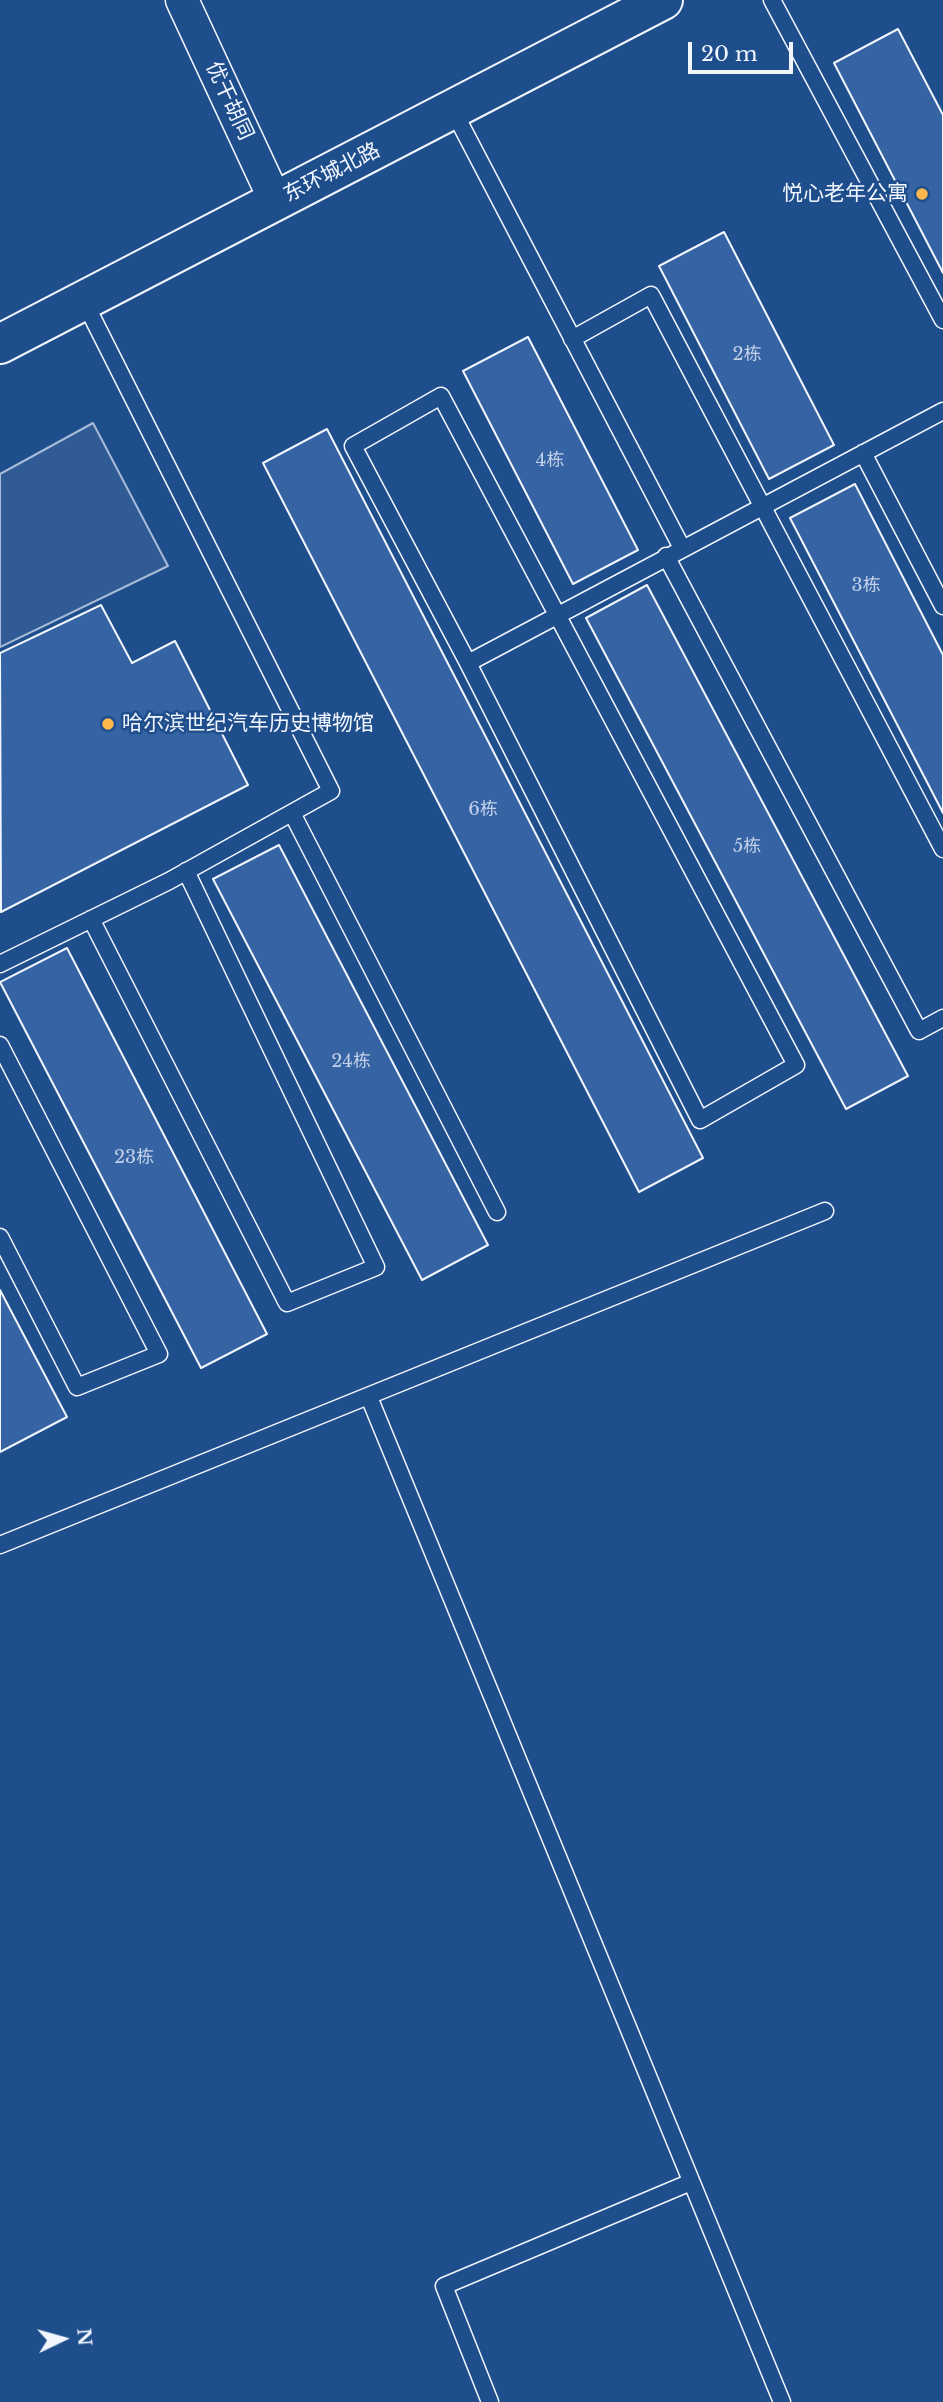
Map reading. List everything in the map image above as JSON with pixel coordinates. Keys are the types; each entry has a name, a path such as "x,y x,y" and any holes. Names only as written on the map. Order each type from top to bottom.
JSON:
{"main road":[{"name":"东环城北路","path":"0,344 663,0"}],"street":[{"name":"优干胡同","path":"182,0 276,202"}],"lane":[{"path":"772,0 943,320"},
{"path":"453,110 682,548"},
{"path":"572,339 651,295 943,849"},
{"path":"0,964 186,871 331,791 84,301"},
{"path":"442,396 557,615 796,1065 701,1120 468,663 353,446 442,396"},
{"path":"468,663 666,556 942,413"},
{"path":"863,453 943,606"},
{"path":"666,556 919,1031 943,1018"},
{"path":"292,813 497,1212"},
{"path":"91,919 287,1303 376,1267 186,871"},
{"path":"0,1045 159,1354 77,1387 0,1237"},
{"path":"0,1545 825,1211"},
{"path":"369,1396 782,2402"},
{"path":"490,2402 444,2286 691,2182"}],"shaded area":[{"path":"93,423 168,566 0,647 0,474"}],"building":[{"name":"悦心老年公寓","path":"898,29 943,115 943,273 834,63"},
{"path":"724,232 834,445 769,479 659,266"},
{"path":"528,337 638,550 573,584 463,371"},
{"path":"327,429 703,1158 639,1192 263,463"},
{"path":"855,484 943,655 943,813 790,518"},
{"path":"647,585 908,1076 846,1109 586,618"},
{"name":"哈尔滨世纪汽车历史博物馆","path":"101,605 132,663 175,641 248,785 1,912 0,653"},
{"path":"279,845 488,1245 422,1280 213,879"},
{"path":"67,948 267,1334 201,1368 0,982"},
{"path":"0,1290 67,1417 0,1452"}],"place":[{"name":"悦心老年公寓","path":"922,194"},
{"name":"哈尔滨世纪汽车历史博物馆","path":"108,724"}]}
